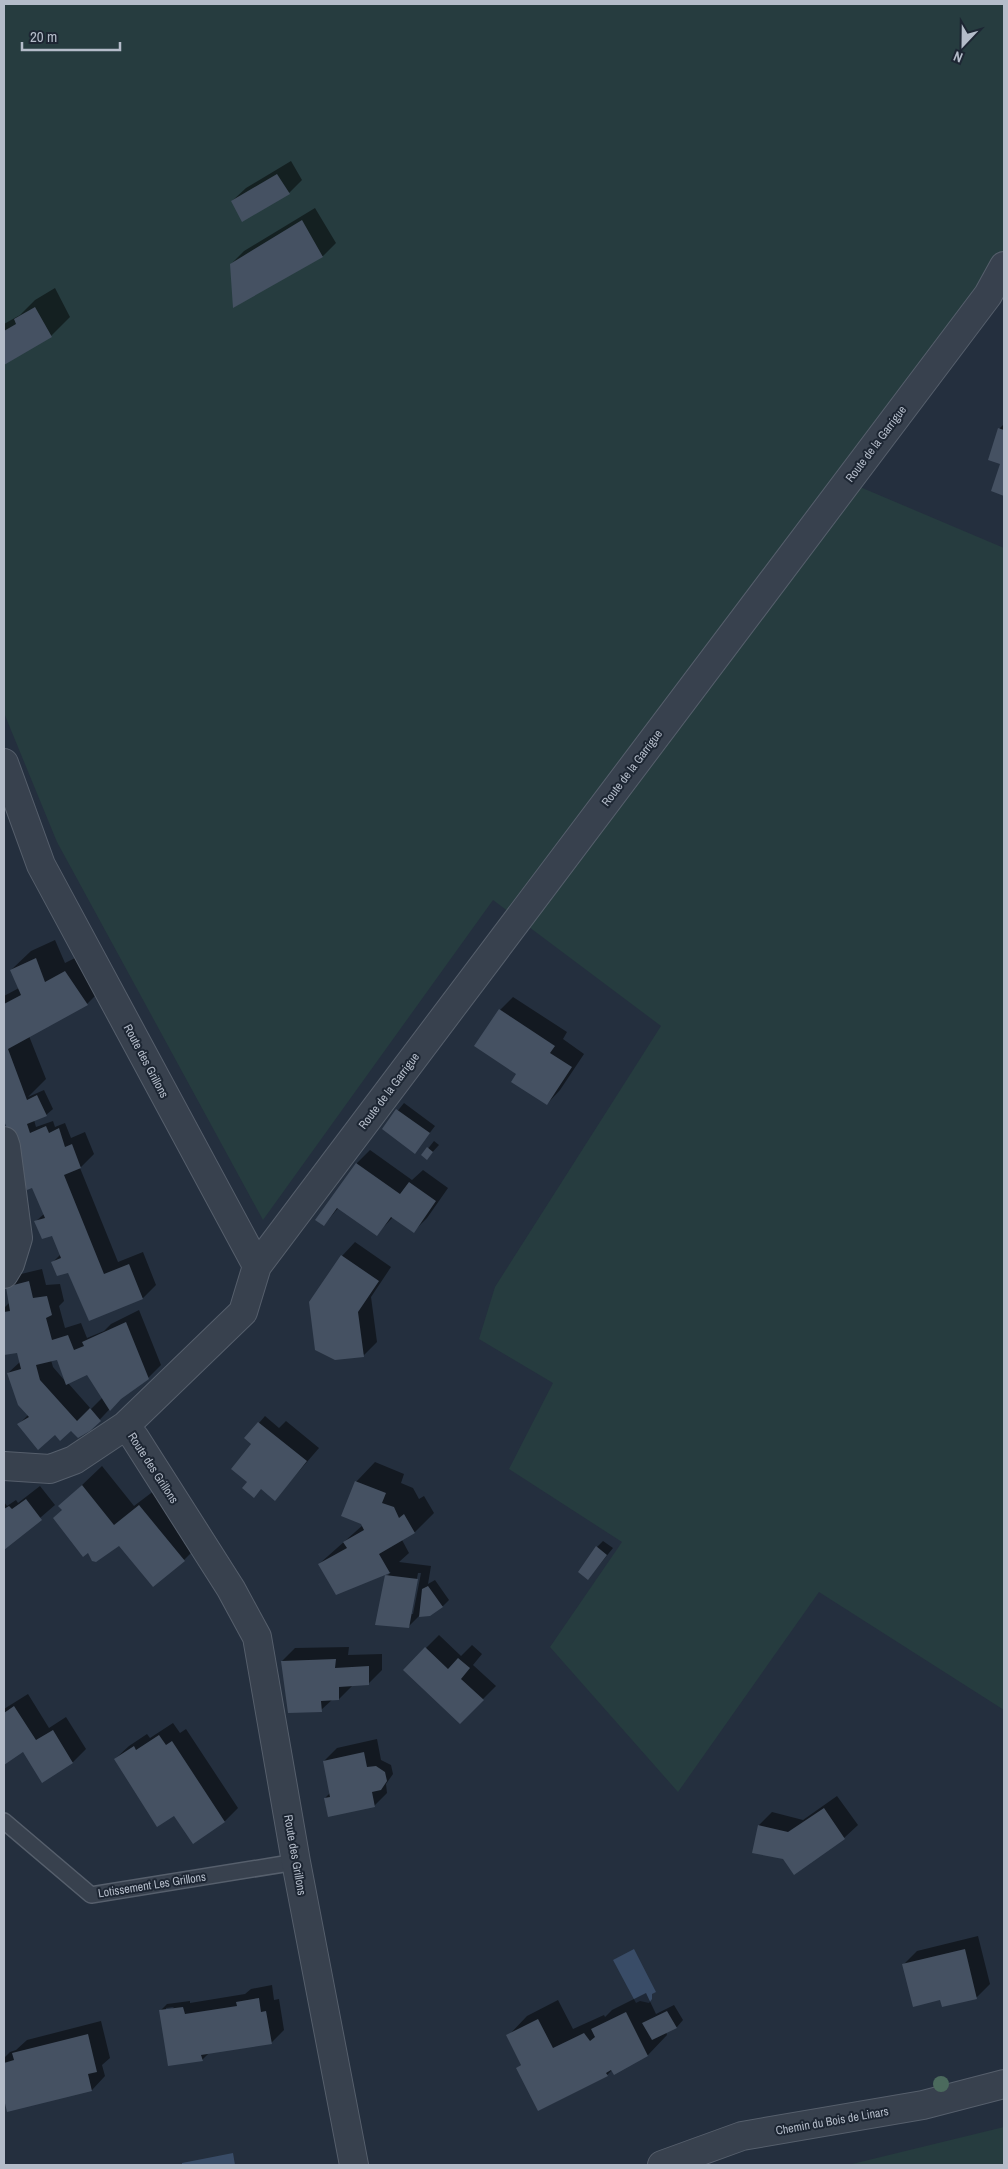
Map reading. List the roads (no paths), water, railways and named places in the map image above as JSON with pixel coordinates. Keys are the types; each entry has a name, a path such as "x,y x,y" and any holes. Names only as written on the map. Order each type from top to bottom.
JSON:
{"street":[{"name":"Route de la Garrigue","path":"257,1266 988,295 1004,266"},
{"name":"Route des Grillons","path":"4,763 41,865 257,1266 242,1312 125,1426 231,1589 257,1637 296,1862 354,2165"},
{"path":"4,1141 18,1238 10,1264 4,1274"},
{"path":"4,1466 50,1469 74,1460 125,1426"},
{"name":"Chemin du Bois de Linars","path":"662,2165 742,2136 923,2106 1004,2084"}],"lane":[{"name":"Lotissement Les Grillons","path":"4,1821 91,1895 296,1862"}],"water":[{"path":"634,1949 656,1992 652,1994 652,1999 649,2003 640,2001 636,2003 613,1960"},
{"path":"233,2153 235,2165 182,2165 182,2163"}]}
